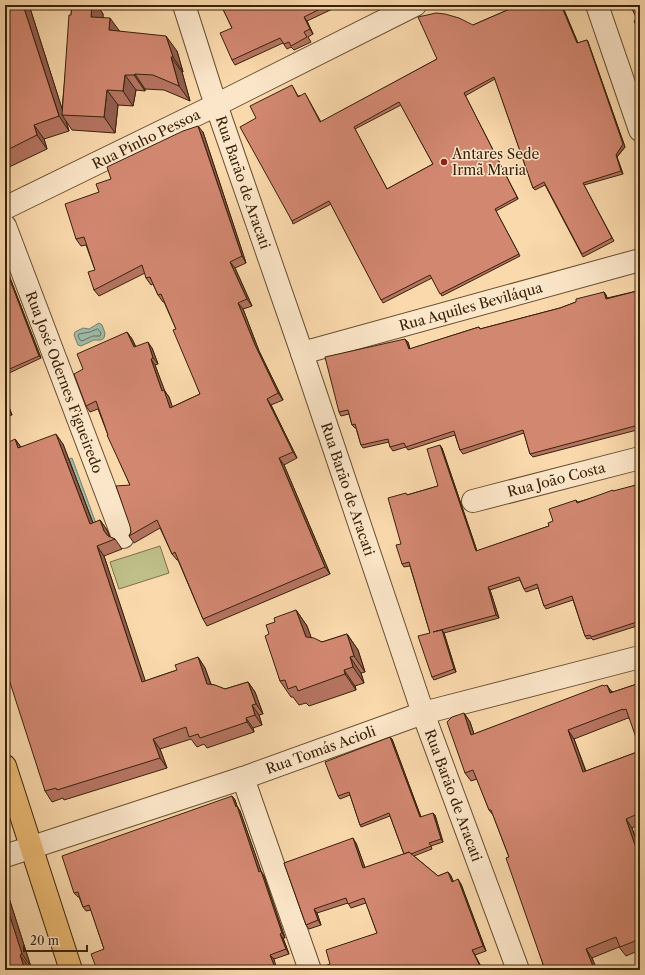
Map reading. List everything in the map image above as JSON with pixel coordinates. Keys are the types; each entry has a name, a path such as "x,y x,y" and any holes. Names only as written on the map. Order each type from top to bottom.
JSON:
{"main road":[{"path":"5,766 71,970"}],"street":[{"name":"Rua Barão de Aracati","path":"184,5 216,105 302,353 423,713 518,970"},
{"name":"Rua Pinho Pessoa","path":"5,208 216,105 415,5"},
{"path":"597,5 632,78 640,130"},
{"name":"Rua José Odernes Figueiredo","path":"5,226 123,537"},
{"name":"Rua Aquiles Beviláqua","path":"302,353 640,260"},
{"name":"Rua João Costa","path":"472,501 640,458"},
{"name":"Rua Tomás Acioli","path":"5,856 243,778 423,713 640,657"},
{"path":"243,778 310,970"}],"green space":[{"path":"160,546 169,573 119,589 110,562"}],"water":[{"path":"99,323 102,325 105,333 104,338 101,340 94,340 81,346 78,345 74,335 75,332 83,328 89,329"},
{"path":"72,458 98,529 95,530 69,459"}],"building":[{"path":"5,5 23,5 59,116 34,125 37,135 5,151"},
{"path":"72,5 92,5 91,17 110,18 109,30 166,36 173,57 171,57 179,86 153,75 125,75 123,91 107,90 104,117 62,115 69,15 71,15"},
{"path":"221,5 328,5 304,17 310,29 304,32 307,37 291,46 289,42 284,44 280,38 232,60 220,33 232,28"},
{"name":"Antares Sede Irmã Maria","path":"519,5 561,5 577,43 587,40 623,144 616,155 621,171 583,183 612,238 582,254 544,182 533,188 494,77 464,93 517,197 495,209 519,254 440,294 430,275 381,300 329,201 292,221 240,127 256,118 250,106 292,85 298,97 305,93 320,122 437,59 418,17 436,13 445,14 459,18 473,25","holes":["399,102 433,164 387,189 354,127"]},
{"path":"630,5 640,5 640,33 634,21 637,19"},
{"path":"198,126 242,256 230,262 247,299 238,303 255,345 278,393 267,399 293,452 279,458 325,567 203,619 175,552 172,554 157,520 129,536 131,532 130,526 116,486 130,485 107,435 96,401 86,406 74,374 83,369 77,354 127,332 134,347 148,342 153,358 151,359 162,391 164,390 170,408 200,394 173,330 176,329 161,294 158,295 150,277 146,278 142,265 94,290 88,272 95,270 84,237 76,239 65,204 99,192 96,184 111,179 107,167 183,131"},
{"path":"5,267 39,356 5,371"},
{"path":"640,284 640,436 635,426 530,454 523,430 460,450 454,431 406,447 404,443 390,447 388,439 361,445 355,424 352,425 348,410 339,412 325,357 405,339 409,349 479,327 480,329 560,308 576,302 576,299 604,292 606,299 637,291 635,285"},
{"path":"5,399 10,412 5,415"},
{"path":"56,434 90,524 100,520 104,531 108,536 115,539 97,546 142,682 177,670 175,665 198,657 207,684 225,689 248,682 256,704 252,705 255,715 246,718 247,722 200,738 198,734 189,737 186,727 153,739 160,758 57,790 56,788 45,791 5,667 5,444 15,439 18,448"},
{"path":"440,445 476,551 549,526 548,523 553,521 549,509 576,500 577,503 613,490 640,484 640,621 591,637 590,635 585,636 572,596 544,606 537,584 524,589 519,577 488,587 496,615 433,632 442,630 454,669 432,677 418,636 430,633 409,562 402,564 396,545 401,544 388,498 406,493 407,495 438,486 427,449"},
{"path":"296,610 306,637 314,638 322,642 347,634 354,656 350,657 353,667 344,670 345,674 298,691 296,686 288,689 285,680 280,681 265,636 269,634 266,625 275,622 274,618"},
{"path":"640,666 640,678 638,667"},
{"path":"640,683 640,749 626,709 568,730 583,772 640,751 640,813 626,819 637,851 640,850 640,939 620,947 616,937 586,949 593,966 583,970 545,970 506,858 509,857 491,810 489,810 473,770 465,773 447,722 452,717 464,713 471,735 603,685 607,685 610,693"},
{"path":"390,737 420,817 433,813 441,839 429,843 431,846 411,854 409,852 404,854 389,813 360,825 349,792 338,796 325,762"},
{"path":"232,796 236,807 237,806 259,872 261,871 282,933 280,934 286,949 270,955 276,970 97,970 91,954 104,949 89,905 83,907 78,892 74,893 62,856"},
{"path":"353,838 363,868 409,852 438,876 448,872 452,882 458,879 483,946 472,950 482,970 319,970 319,968 330,964 326,950 377,933 364,898 348,904 346,898 314,909 318,920 306,925 284,863"},
{"path":"5,901 22,954 20,955 25,970 5,970"}],"place":[{"name":"Antares Sede Irmã Maria","path":"444,162"}]}
